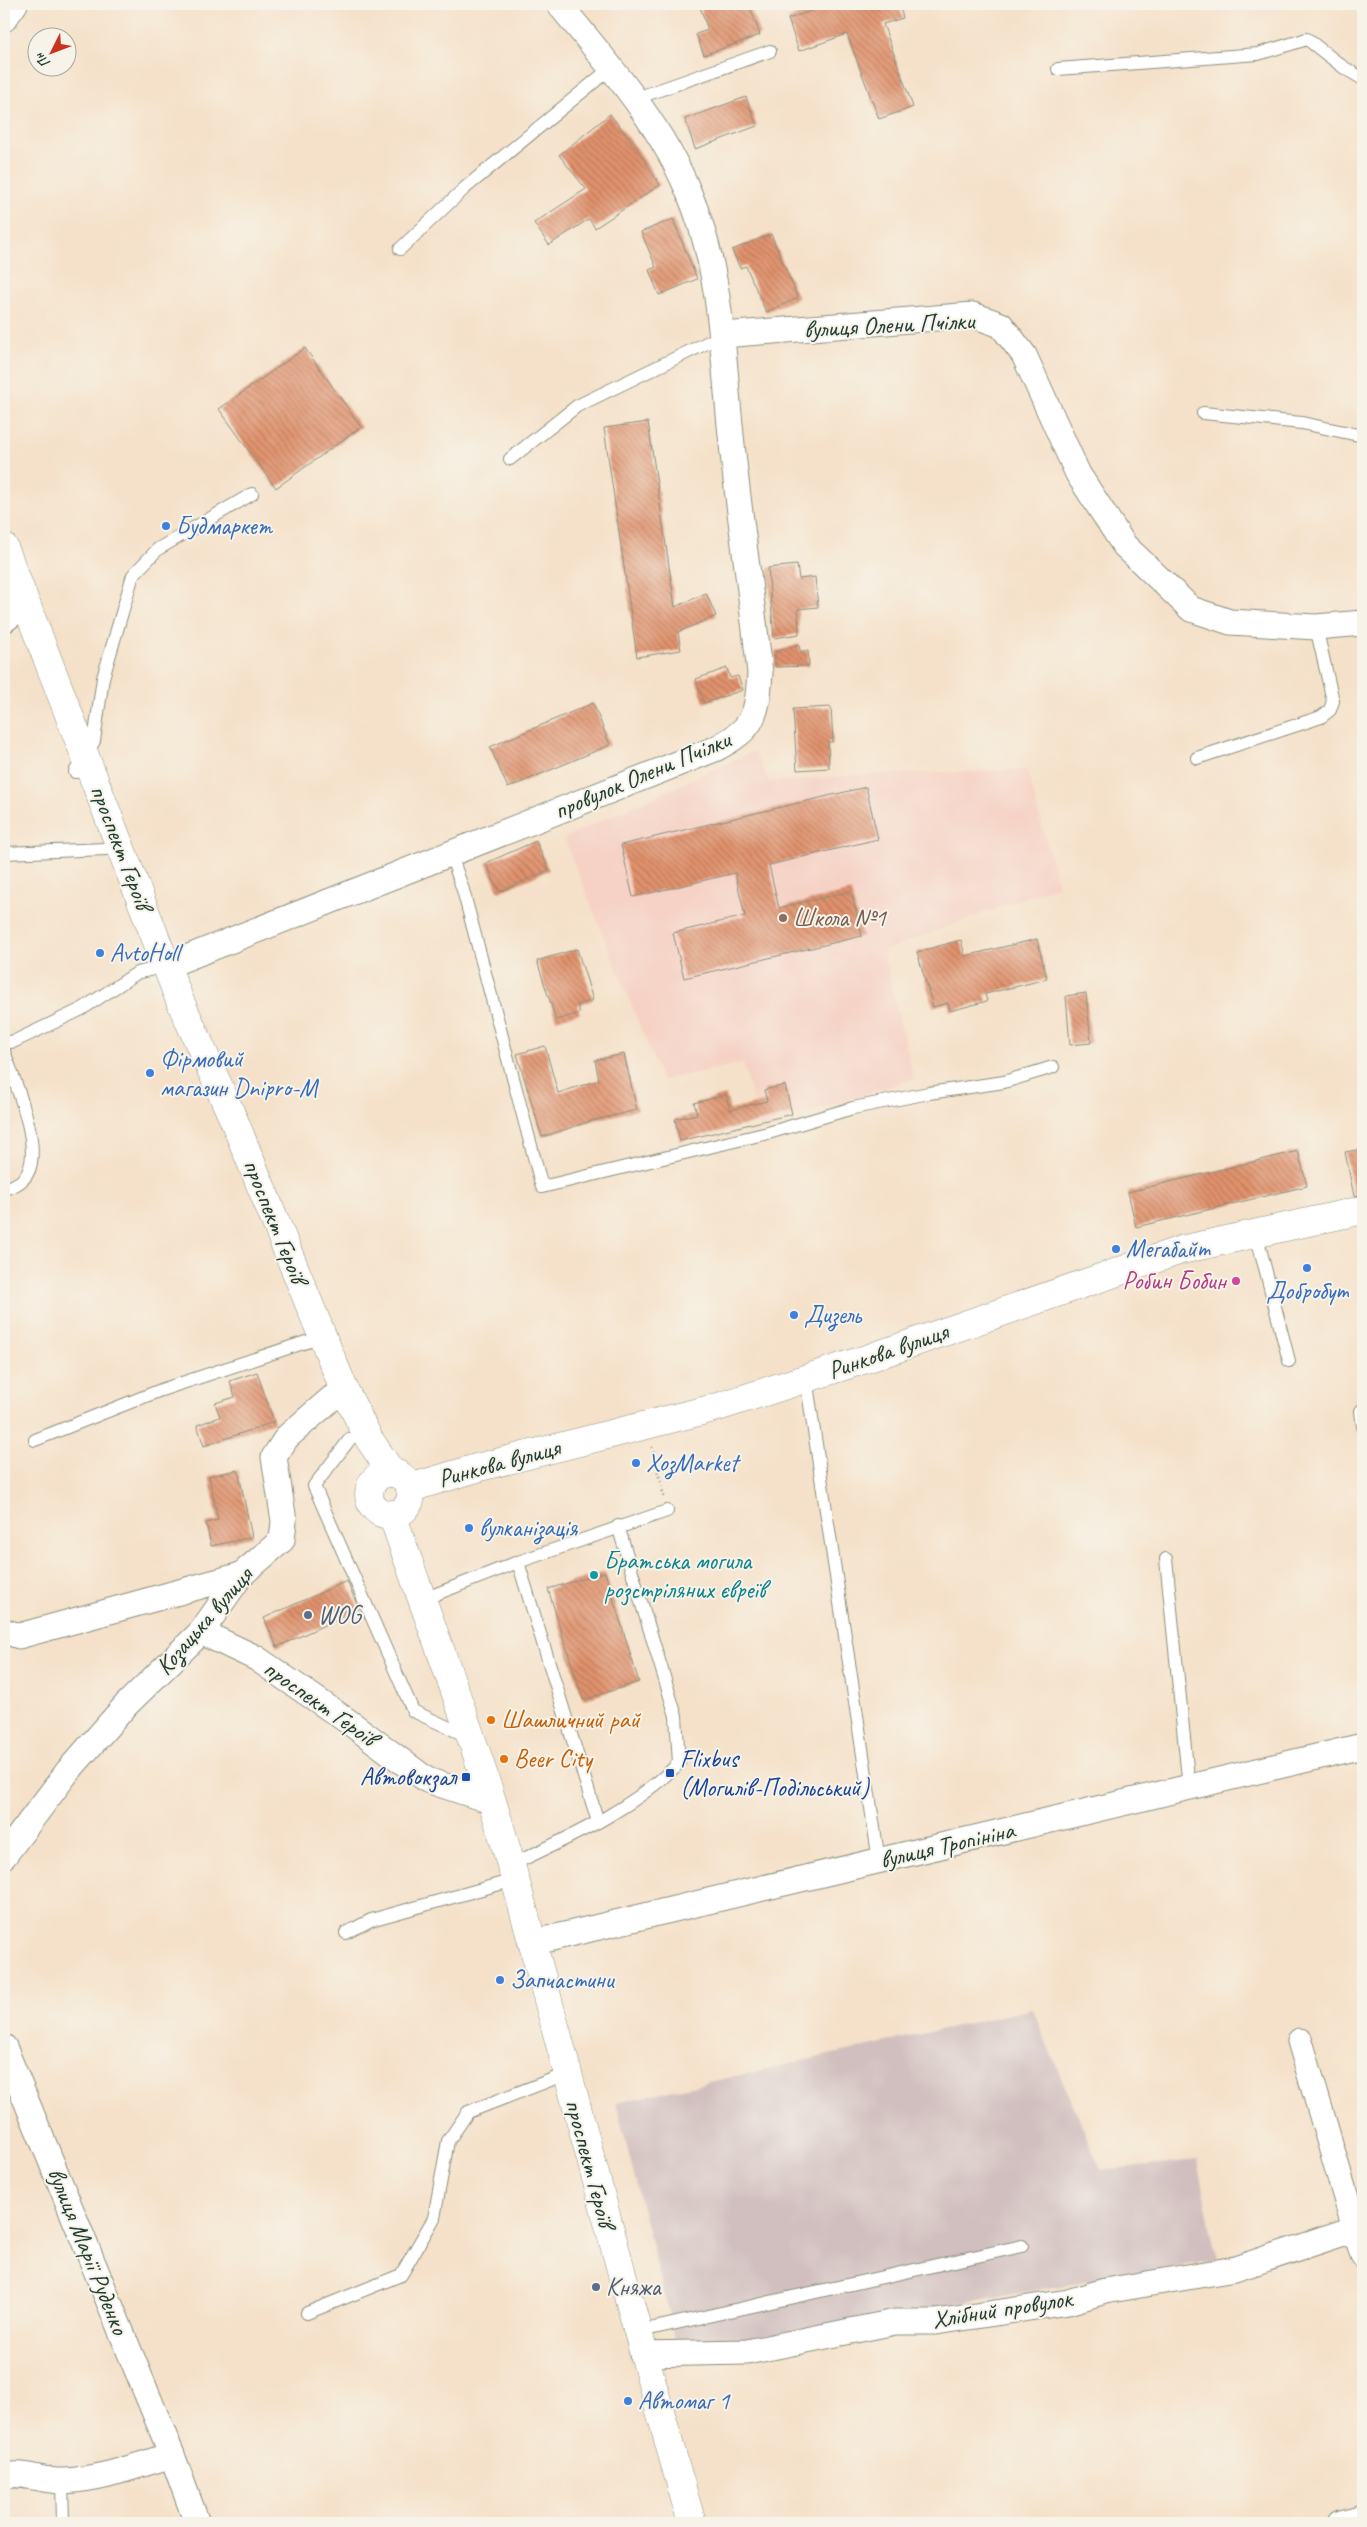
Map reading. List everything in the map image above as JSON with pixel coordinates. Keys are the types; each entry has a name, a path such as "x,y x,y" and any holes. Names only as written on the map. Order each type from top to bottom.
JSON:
{"main road":[{"name":"проспект Героїв","path":"4,547 11,608 81,764 306,1342 350,1439 392,1480"},
{"name":"проспект Героїв","path":"81,764 106,849 159,968 233,1118 344,1389 392,1480"},
{"name":"Ринкова вулиця","path":"392,1480 480,1467 718,1407 1181,1250 1363,1210"},
{"path":"392,1480 411,1498 406,1507 392,1514 380,1512 371,1503 370,1490 392,1480"},
{"name":"проспект Героїв","path":"392,1514 470,1738 513,1872 639,2343 692,2523"}],"street":[{"path":"4,19 15,4"},
{"path":"559,4 611,68 662,138 689,192 709,247 722,335"},
{"name":"вулиця Олени Пчілки","path":"722,335 973,315 1001,325 1024,355 1078,474 1124,545 1191,609 1230,622 1316,627 1363,623"},
{"name":"провулок Олени Пчілки","path":"159,968 714,749 736,738 750,723 758,705 760,673 730,426 722,335"},
{"name":"Козацька вулиця","path":"7,1847 68,1770 127,1704 202,1632 241,1575 282,1540 284,1521 274,1457 287,1438 332,1398"},
{"path":"9,1637 241,1575"},
{"name":"проспект Героїв","path":"202,1632 256,1658 349,1722 427,1780 491,1801"},
{"name":"вулиця Тропініна","path":"531,1943 1363,1746"},
{"path":"1300,2041 1363,2256"},
{"name":"вулиця Марії Руденко","path":"4,2047 172,2455 198,2523"},
{"name":"Хлібний провулок","path":"639,2343 747,2352 894,2322 936,2322 1068,2302 1105,2291 1235,2269 1356,2229"},
{"path":"4,2476 12,2474 62,2481 100,2478 172,2455"},
{"path":"1341,2523 1363,2517"}],"lane":[{"path":"1058,69 1258,54 1306,39 1343,67 1363,79"},
{"path":"634,99 770,51"},
{"path":"400,249 465,188 611,68"},
{"path":"510,459 577,406 722,335"},
{"path":"1203,413 1302,423 1363,436"},
{"path":"81,764 94,740 103,678 133,575 158,549 252,494"},
{"path":"1197,758 1321,718 1330,710 1333,701 1316,627"},
{"path":"4,853 106,849"},
{"path":"450,852 464,890 542,1187 768,1133 853,1108 1004,1082 1053,1067"},
{"path":"4,1043 15,1041 82,1009 137,973 159,968"},
{"path":"4,1051 32,1136 32,1164 22,1181 4,1189"},
{"path":"1256,1233 1289,1361"},
{"path":"35,1440 161,1390 306,1342"},
{"path":"806,1378 879,1861"},
{"path":"1363,1409 1361,1411 1363,1426"},
{"path":"350,1439 314,1486 413,1711 470,1738"},
{"path":"421,1600 518,1562 618,1526 667,1511"},
{"path":"346,1933 371,1920 513,1872 655,1787 679,1763 676,1716 618,1526"},
{"path":"1166,1559 1189,1788"},
{"path":"518,1562 598,1822"},
{"path":"307,2313 402,2275 434,2218 448,2141 468,2112 566,2074"},
{"path":"639,2343 1022,2246"},
{"path":"62,2481 63,2523"}],"path":[{"path":"652,1445 667,1511"}],"shaded area":[{"name":"Школа №1","path":"754,751 769,782 862,775 1027,770 1058,885 883,951 914,1079 760,1127 743,1063 662,1080 564,838"},
{"path":"1032,2009 1101,2170 1197,2160 1217,2260 678,2350 616,2103"}],"building":[{"path":"699,4 749,4 760,35 704,55 696,34 708,30"},
{"path":"831,4 899,4 903,18 883,24 913,107 879,119 847,34 799,51 788,19"},
{"path":"746,97 757,126 695,149 685,119"},
{"path":"610,114 638,150 660,185 595,228 589,219 549,245 534,223 586,189 559,155"},
{"path":"673,219 697,279 659,295 649,270 656,267 641,232"},
{"path":"771,234 798,298 766,312 746,266 740,268 732,250"},
{"path":"305,348 361,427 276,488 219,409"},
{"path":"648,422 675,607 706,593 716,616 678,632 681,650 637,657 604,428"},
{"path":"797,565 799,579 815,577 818,607 798,609 799,634 774,638 768,568"},
{"path":"799,644 800,651 808,651 809,666 775,667 775,652"},
{"path":"727,668 730,678 738,676 743,690 704,703 696,679"},
{"path":"593,703 610,745 508,788 490,747"},
{"path":"831,707 833,742 828,742 829,768 797,770 793,709"},
{"path":"866,787 878,839 769,865 779,908 851,891 862,936 684,978 673,933 745,916 735,873 633,897 621,845"},
{"path":"536,841 549,870 499,892 486,863"},
{"path":"1037,939 1047,979 985,994 987,1001 950,1011 948,1003 933,1007 917,952 961,940 965,956"},
{"path":"577,949 593,1000 577,1005 580,1013 556,1020 537,961"},
{"path":"1086,993 1091,1043 1070,1045 1066,996"},
{"path":"545,1046 558,1093 599,1080 595,1060 624,1054 637,1110 591,1121 542,1137 517,1054"},
{"path":"785,1085 792,1114 680,1141 675,1119 697,1114 694,1103 726,1095 730,1110 767,1101 764,1090"},
{"path":"1363,1149 1363,1195 1354,1196 1345,1152"},
{"path":"1298,1151 1307,1186 1136,1227 1128,1192"},
{"path":"257,1372 274,1422 204,1446 197,1425 220,1417 215,1403 235,1397 230,1381"},
{"path":"238,1470 252,1537 211,1546 206,1523 218,1520 209,1476"},
{"path":"605,1572 639,1682 583,1700 548,1589"},
{"path":"347,1581 359,1609 277,1647 264,1618"}],"place":[{"name":"Будмаркет","path":"166,526"},
{"name":"Школа №1","path":"783,918"},
{"name":"AvtoHoll","path":"100,953"},
{"name":"Фірмовий магазин Dnipro-M","path":"150,1073"},
{"name":"Мегабайт","path":"1116,1249"},
{"name":"Добробут","path":"1307,1268"},
{"name":"Робин Бобин","path":"1236,1281"},
{"name":"Дизель","path":"794,1315"},
{"name":"ХозMarket","path":"636,1463"},
{"name":"вулканізація","path":"469,1528"},
{"name":"Братська могила розстріляних євреїв","path":"594,1575"},
{"name":"WOG","path":"308,1615"},
{"name":"Шашличний рай","path":"491,1720"},
{"name":"Beer City","path":"504,1759"},
{"name":"Flixbus (Могилів-Подільський)","path":"670,1773"},
{"name":"Автовокзал","path":"466,1777"},
{"name":"Запчастини","path":"500,1980"},
{"name":"Княжа","path":"596,2287"},
{"name":"Автомаг 1","path":"628,2401"}]}
